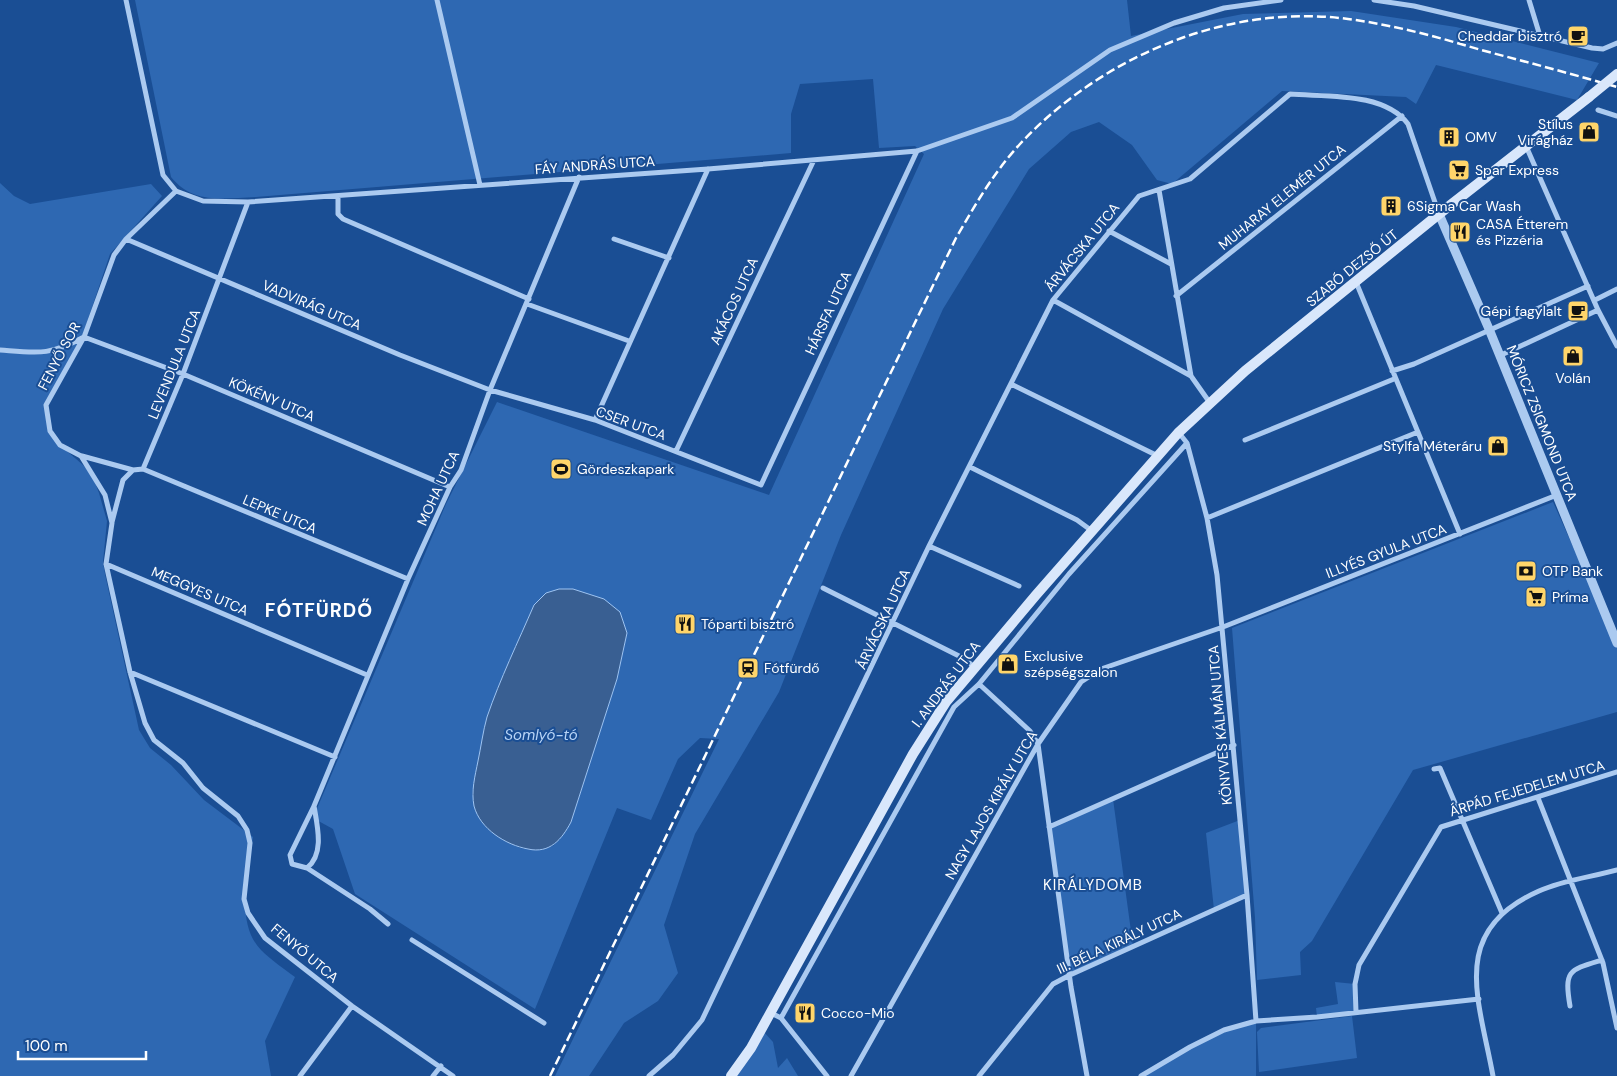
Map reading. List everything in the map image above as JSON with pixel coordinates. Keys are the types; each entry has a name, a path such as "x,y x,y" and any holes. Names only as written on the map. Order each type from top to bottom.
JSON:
{"main road":[{"name":"SZABÓ DEZSŐ ÚT","path":"1178,433 1210,403 1439,214 1617,74"},
{"name":"I. ANDRÁS UTCA","path":"731,1076 751,1048 913,754 946,702 974,667 1178,433"}],"street":[{"path":"126,0 163,175 176,191"},
{"path":"438,0 480,185"},
{"name":"FÁY ANDRÁS UTCA","path":"176,191 203,202 248,202 708,169 917,151 1012,118 1110,50 1174,23 1224,8 1281,0"},
{"path":"1374,0 1413,3 1597,49 1608,48 1617,43"},
{"path":"1529,0 1540,36"},
{"name":"ÁRVÁCSKA UTCA","path":"650,1076 673,1055 702,1020 894,624 929,546 1053,300 1139,196 1190,179 1290,94 1371,101 1392,109 1402,116"},
{"path":"1598,110 1617,116"},
{"path":"1402,116 1408,124 1439,214"},
{"name":"MUHARAY ELEMÉR UTCA","path":"1176,296 1402,116"},
{"path":"1526,145 1598,310 1617,346"},
{"name":"HÁRSFA UTCA","path":"761,486 917,151"},
{"name":"AKÁCOS UTCA","path":"676,451 814,160"},
{"path":"595,420 708,169"},
{"name":"MOHA UTCA","path":"307,868 292,864 290,855 314,806 408,580 450,487 461,470 490,390 579,177"},
{"path":"1159,190 1191,376 1210,403"},
{"name":"FENYŐ SOR","path":"133,470 81,456 60,445 50,431 46,405 84,336 114,255 126,239 176,191"},
{"path":"338,197 338,214 343,219 528,301 629,341"},
{"name":"LEVENDULA UTCA","path":"143,469 183,374 248,202"},
{"name":"MÓRICZ ZSIGMOND UTCA","path":"1439,214 1489,329 1617,643"},
{"path":"1109,231 1171,264"},
{"name":"VADVIRÁG UTCA","path":"126,239 400,355 490,390"},
{"path":"614,239 669,258"},
{"path":"1356,282 1394,379 1460,534"},
{"path":"1392,371 1414,364 1588,286"},
{"path":"1595,300 1617,289"},
{"path":"1053,300 1191,376"},
{"path":"1499,356 1598,310"},
{"path":"0,350 44,353 67,346 84,336"},
{"name":"KÖKÉNY UTCA","path":"84,336 183,374 450,487"},
{"path":"1245,440 1394,379"},
{"path":"1011,384 1159,456"},
{"name":"CSER UTCA","path":"490,390 595,420 761,486"},
{"path":"1207,518 1418,432"},
{"name":"KÖNYVES KÁLMÁN UTCA","path":"1178,433 1187,443 1207,518 1223,627 1247,895 1256,1021"},
{"name":"I. ANDRÁS UTCA","path":"781,1018 954,707 979,684 1069,574 1187,443"},
{"path":"81,456 105,496 112,524"},
{"path":"970,467 1077,520 1092,532"},
{"path":"143,469 133,470 124,480 112,524 106,564 130,672 335,757"},
{"name":"LEPKE UTCA","path":"143,469 408,580"},
{"name":"ILLYÉS GYULA UTCA","path":"1223,627 1557,495"},
{"path":"929,546 1019,586"},
{"name":"MEGGYES UTCA","path":"106,564 367,675"},
{"path":"823,588 965,659 974,667"},
{"name":"NAGY LAJOS KIRÁLY UTCA","path":"851,1076 1038,744 1081,682 1101,669 1223,627"},
{"name":"FENYŐ UTCA","path":"130,672 145,723 154,740 183,763 203,788 238,816 247,830 250,843 244,899 248,913 265,938 352,1006 453,1076"},
{"path":"979,684 1030,731 1038,744 1070,975 1087,1076"},
{"path":"1049,827 1234,746"},
{"path":"1434,769 1440,768 1502,913"},
{"name":"ÁRPÁD FEJEDELEM UTCA","path":"1356,1012 1354,984 1358,965 1441,827 1617,772"},
{"path":"1538,798 1602,960 1617,1028"},
{"path":"314,806 318,848 313,862 307,868 370,909 388,924"},
{"path":"1493,1076 1476,980 1478,951 1486,931 1502,913 1540,890 1617,870"},
{"name":"III. BÉLA KIRÁLY UTCA","path":"979,1076 1053,984 1247,895"},
{"path":"412,940 544,1023"},
{"path":"1570,1006 1566,984 1568,975 1574,968 1602,960"},
{"path":"1141,1076 1190,1047 1224,1030 1256,1021 1479,999"},
{"path":"300,1076 352,1006"},
{"path":"771,1013 781,1018 827,1076"},
{"path":"433,1076 441,1066"}],"shaded area":[{"path":"135,0 1127,0 1131,36 1243,14 1351,11 1456,27 1599,63 1577,100 1436,65 1416,104 1406,97 1282,91 1172,184 1157,180 1132,145 1099,122 1071,132 1029,169 943,309 841,535 779,692 695,834 664,925 678,973 658,1001 624,1023 589,1076 555,1076 719,739 700,738 678,759 651,820 617,808 535,1009 355,894 333,829 313,818 446,504 497,402 769,495 924,154 915,146 879,148 873,79 800,84 791,114 791,153 232,198 199,196 180,186 171,177","holes":["546,593 627,633 617,679 571,822 553,846 532,850 520,848 503,840 488,828 472,794 487,718 534,605"]},
{"path":"0,183 14,196 30,204 151,184 162,196 110,254 78,349 48,405 49,428 60,445 91,472 99,493 107,521 103,562 105,574 139,730 150,748 171,765 204,800 253,837 245,896 248,925 253,939 261,950 295,977 265,1041 271,1076 0,1076"},
{"path":"1553,502 1617,645 1617,712 1413,770 1312,941 1300,952 1301,975 1257,980 1255,918 1232,628"},
{"path":"1113,799 1133,946 1070,974 1049,827"},
{"path":"1240,820 1247,895 1214,910 1206,833"},
{"path":"1335,982 1355,984 1356,1012 1317,1017 1316,1008 1338,1004"},
{"path":"1352,1016 1357,1058 1259,1072 1257,1032 1261,1028"},
{"path":"1256,1021 1256,1076 1141,1076 1224,1030"},
{"path":"763,1031 773,1042 778,1068 787,1058 798,1076 734,1076"}],"water":[{"name":"Somlyó-tó","path":"559,589 573,589 604,599 620,612 627,633 617,679 571,822 564,834 554,844 536,850 511,844 488,829 477,814 474,806 473,789 486,722 503,675 534,605 546,593"}],"railway":[{"path":"550,1076 956,238 993,177 1020,144 1053,113 1089,85 1128,62 1170,42 1213,28 1258,19 1303,16 1348,19 1399,28 1617,87"}],"place":[{"name":"Cheddar bisztró","path":"1578,36"},
{"name":"Stílus Virágház","path":"1589,132"},
{"name":"OMV","path":"1449,137"},
{"name":"Spar Express","path":"1459,170"},
{"name":"6Sigma Car Wash","path":"1391,206"},
{"name":"CASA Étterem és Pizzéria","path":"1460,232"},
{"name":"Gépi fagylalt","path":"1578,311"},
{"name":"Volán","path":"1573,356"},
{"name":"Stylfa Méteráru","path":"1498,446"},
{"name":"Gördeszkapark","path":"561,469"},
{"name":"OTP Bank","path":"1526,571"},
{"name":"Príma","path":"1536,597"},
{"name":"Tóparti bisztró","path":"685,624"},
{"name":"Exclusive szépségszalon","path":"1008,664"},
{"name":"Fótfürdő","path":"748,668"},
{"name":"Cocco-Mio","path":"805,1013"}],"district":[{"name":"FÓTFÜRDŐ","path":"319,610"},
{"name":"KIRÁLYDOMB","path":"1093,885"}]}
